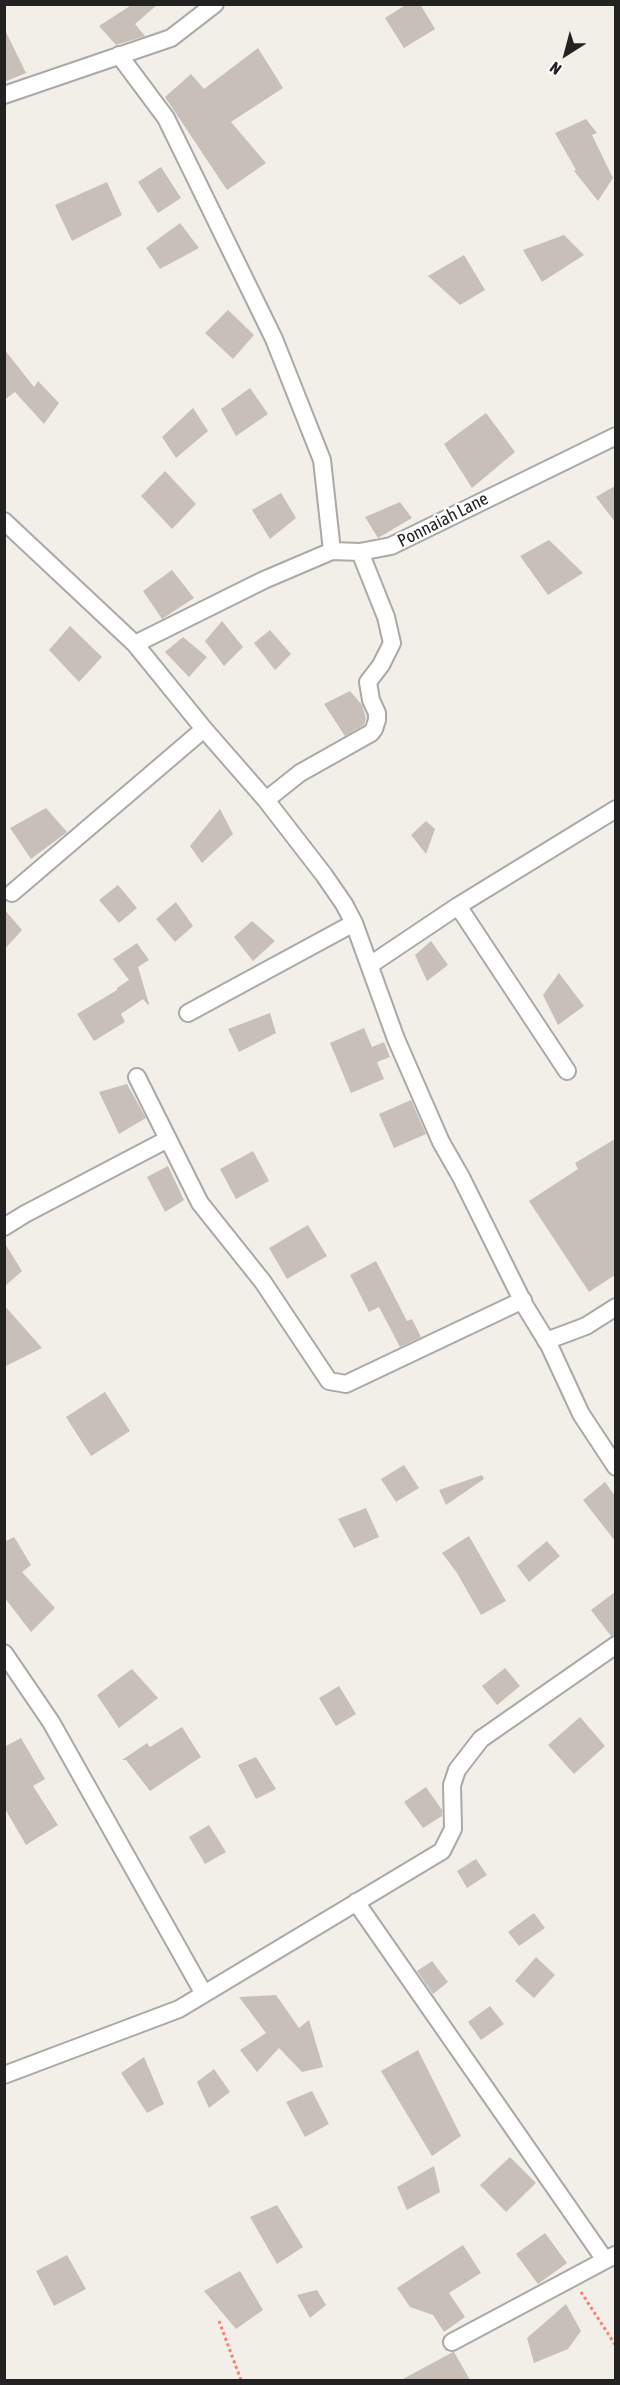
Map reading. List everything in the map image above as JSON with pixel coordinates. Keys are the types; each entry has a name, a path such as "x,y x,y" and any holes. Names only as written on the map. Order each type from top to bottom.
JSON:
{"street":[{"path":"4,95 171,38 215,4"},
{"path":"119,55 166,118 274,339 322,459 332,551"},
{"name":"Ponnaiah Lane","path":"135,644 264,580 332,551 360,552 391,546 615,436"},
{"path":"4,521 135,644 204,729 266,800 324,875 354,923 419,1094 441,1142 546,1341 580,1414 615,1467"},
{"path":"266,800 300,773 371,733 374,729 377,720 369,682 392,643 386,617 360,552"},
{"path":"12,893 204,729"},
{"path":"370,965 458,906 615,809"},
{"path":"458,906 567,1071"},
{"path":"188,1013 354,923"},
{"path":"137,1077 200,1203 263,1282 329,1381 346,1384 523,1300"},
{"path":"4,1227 168,1139"},
{"path":"546,1341 586,1326 615,1307"},
{"path":"4,2074 179,2009 442,1851 453,1829 452,1785 457,1770 481,1739 615,1645"},
{"path":"4,1653 51,1722 204,1994"},
{"path":"356,1902 610,2257 452,2342"}],"path":[{"path":"572,2278 615,2346"},
{"path":"219,2321 241,2380"}],"building":[{"path":"133,4 158,4 135,24 145,36 116,45 99,26"},
{"path":"407,4 420,4 435,29 404,48 385,18"},
{"path":"4,28 26,73 4,82"},
{"path":"258,48 283,88 231,122 266,163 227,190 165,97 191,74 204,89"},
{"path":"586,119 597,133 592,135 613,178 598,201 574,171 576,170 555,133"},
{"path":"161,167 181,198 158,213 138,182"},
{"path":"107,182 122,215 72,241 55,205"},
{"path":"180,223 199,248 160,269 146,248"},
{"path":"564,235 584,255 542,282 523,250"},
{"path":"464,255 485,290 460,305 428,276"},
{"path":"228,310 254,335 233,359 205,333"},
{"path":"4,349 34,387 38,381 59,403 44,424 15,392 4,400"},
{"path":"250,388 268,414 236,436 221,409"},
{"path":"193,408 208,431 176,458 162,437"},
{"path":"486,413 515,452 472,488 444,444"},
{"path":"165,471 196,504 172,529 141,496"},
{"path":"615,486 615,522 596,497"},
{"path":"281,493 296,518 270,539 252,510"},
{"path":"400,502 412,518 378,538 365,517"},
{"path":"549,540 583,573 548,595 520,556"},
{"path":"172,570 194,598 162,619 143,591"},
{"path":"222,621 243,647 224,666 205,641"},
{"path":"70,626 102,657 79,682 49,650"},
{"path":"270,630 291,654 275,670 254,643"},
{"path":"183,637 207,657 189,677 165,652"},
{"path":"350,691 362,705 366,718 364,725 345,736 324,704"},
{"path":"46,808 67,832 31,859 10,828"},
{"path":"220,809 233,834 202,863 190,846"},
{"path":"426,821 435,829 426,854 411,835"},
{"path":"118,885 137,908 119,923 99,900"},
{"path":"176,902 193,926 175,942 156,919"},
{"path":"4,909 22,930 4,950"},
{"path":"252,921 275,941 253,961 234,937"},
{"path":"431,941 448,965 427,981 415,955"},
{"path":"137,943 149,960 138,967 149,1004 143,999 121,1014 125,1022 94,1041 77,1014 117,990 129,980 113,959"},
{"path":"559,973 584,1006 558,1025 543,995"},
{"path":"270,1013 276,1033 239,1052 228,1029"},
{"path":"364,1028 372,1047 384,1042 390,1057 377,1062 384,1079 351,1093 330,1043"},
{"path":"127,1084 146,1118 119,1134 99,1092"},
{"path":"411,1100 426,1134 394,1148 379,1114"},
{"path":"615,1139 615,1275 589,1292 529,1201 578,1169 575,1163"},
{"path":"253,1151 269,1181 236,1199 220,1169"},
{"path":"168,1166 184,1200 165,1212 147,1177"},
{"path":"308,1225 327,1256 287,1279 269,1248"},
{"path":"4,1242 22,1271 4,1287"},
{"path":"376,1261 407,1321 412,1319 421,1337 400,1347 379,1307 369,1312 350,1275"},
{"path":"4,1305 42,1348 4,1367"},
{"path":"105,1392 130,1431 91,1456 66,1417"},
{"path":"404,1465 419,1488 396,1502 381,1479"},
{"path":"482,1475 484,1479 446,1505 439,1490"},
{"path":"605,1482 615,1496 615,1541 583,1500"},
{"path":"366,1508 379,1537 354,1548 338,1519"},
{"path":"469,1536 506,1601 481,1615 457,1573 442,1553"},
{"path":"14,1537 31,1565 22,1572 55,1608 31,1632 4,1597 4,1542"},
{"path":"547,1541 560,1556 529,1582 517,1566"},
{"path":"615,1592 615,1635 611,1636 591,1610"},
{"path":"505,1668 520,1686 497,1705 482,1686"},
{"path":"132,1669 158,1698 119,1728 97,1695"},
{"path":"339,1686 356,1714 336,1726 319,1698"},
{"path":"580,1717 605,1746 574,1774 548,1745"},
{"path":"182,1727 201,1757 150,1791 126,1760 122,1760 147,1743 150,1747"},
{"path":"21,1738 45,1779 33,1786 58,1825 26,1845 4,1807 4,1747"},
{"path":"256,1757 276,1789 256,1799 238,1765"},
{"path":"426,1787 442,1810 442,1816 423,1828 404,1802"},
{"path":"209,1825 226,1852 205,1864 189,1837"},
{"path":"476,1859 487,1875 467,1888 457,1871"},
{"path":"534,1913 545,1928 519,1946 508,1932"},
{"path":"536,1957 555,1975 534,1998 515,1981"},
{"path":"432,1961 448,1982 433,1994 417,1971"},
{"path":"276,1995 299,2028 309,2020 323,2067 302,2072 279,2048 257,2072 240,2050 266,2033 239,1997"},
{"path":"490,2006 504,2024 481,2040 468,2022"},
{"path":"418,2050 461,2136 432,2156 381,2071"},
{"path":"144,2057 164,2104 147,2113 121,2073"},
{"path":"214,2069 230,2092 209,2108 197,2082"},
{"path":"312,2091 329,2124 305,2137 286,2102"},
{"path":"510,2157 536,2183 506,2212 480,2185"},
{"path":"434,2166 440,2192 407,2210 397,2187"},
{"path":"277,2205 303,2247 277,2264 250,2217"},
{"path":"545,2233 567,2263 538,2284 516,2254"},
{"path":"463,2245 481,2273 449,2293 465,2317 444,2332 433,2315 410,2307 397,2288"},
{"path":"67,2255 86,2289 54,2306 36,2271"},
{"path":"240,2271 263,2310 236,2329 204,2291"},
{"path":"317,2290 326,2305 310,2318 297,2295"},
{"path":"566,2304 581,2331 568,2349 534,2363 527,2338"},
{"path":"453,2352 470,2380 401,2380"}]}
